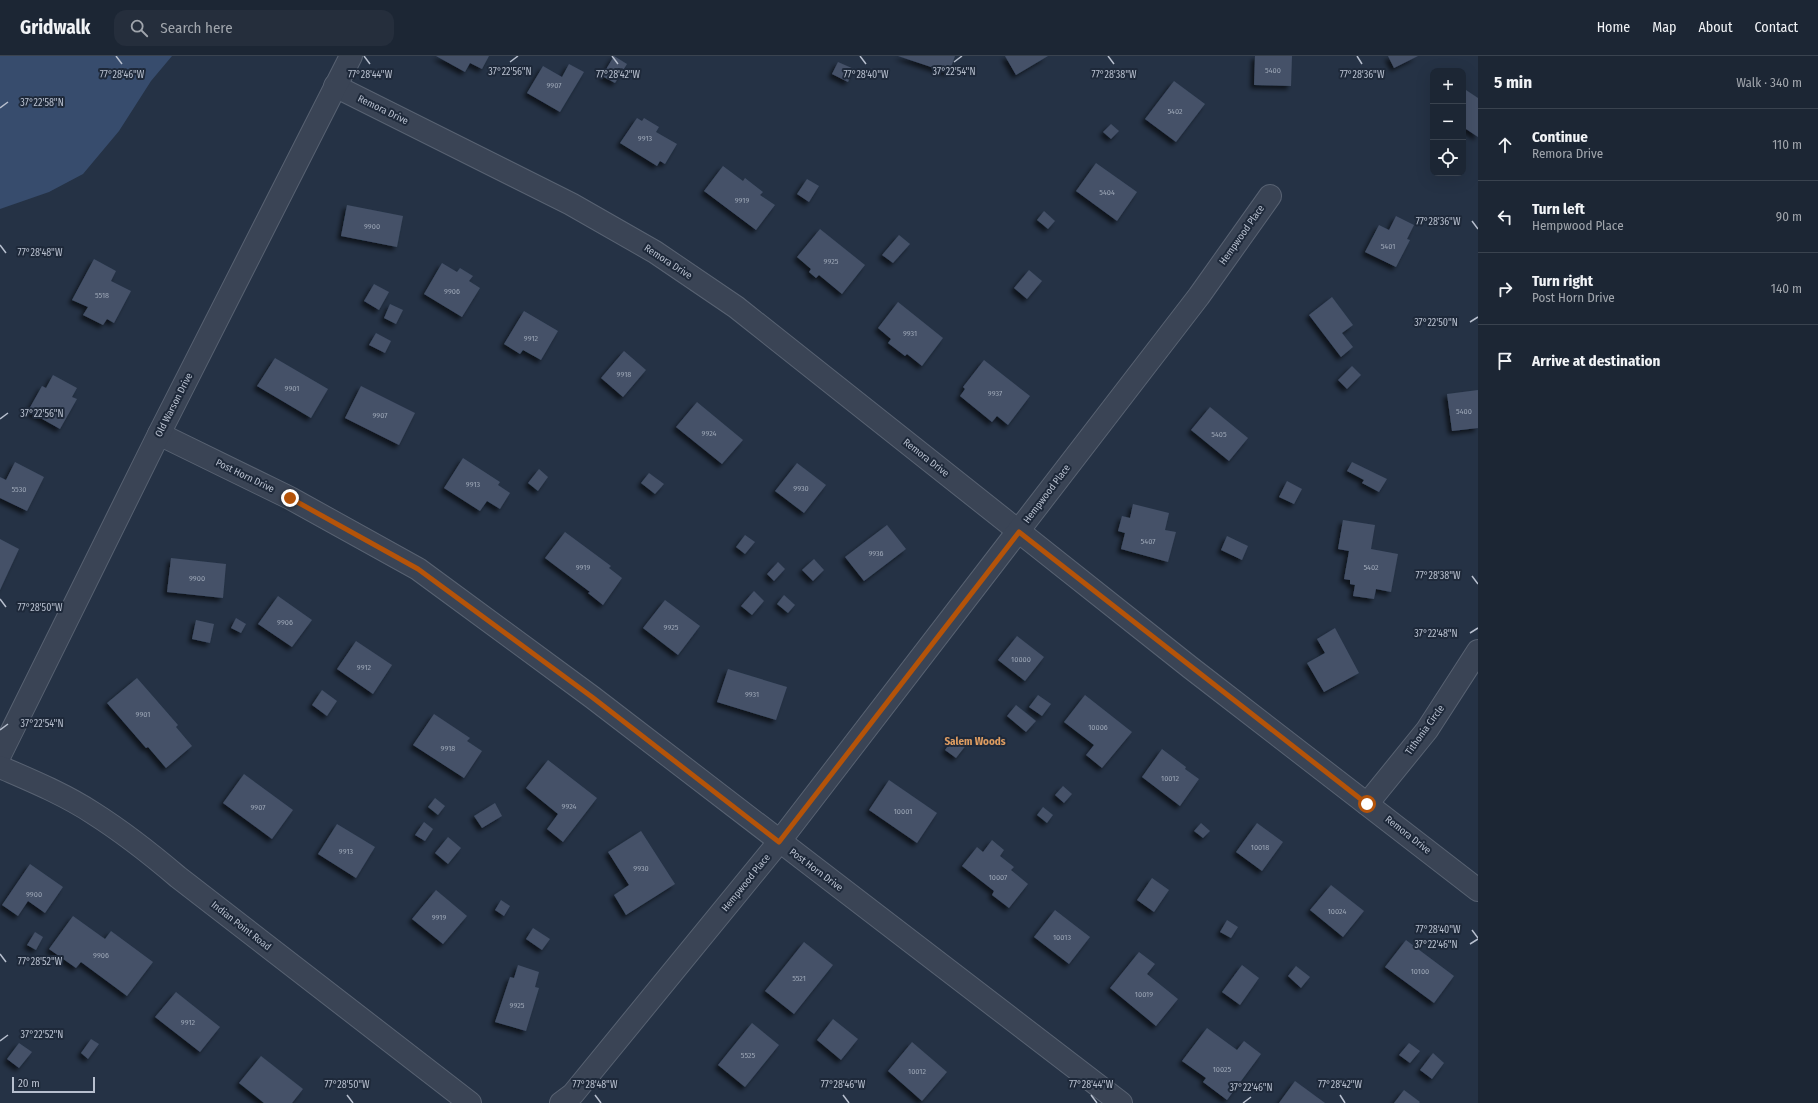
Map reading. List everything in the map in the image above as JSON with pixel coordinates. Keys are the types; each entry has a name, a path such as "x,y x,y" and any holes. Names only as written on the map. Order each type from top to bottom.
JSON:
{"street":[{"name":"Old Warson Drive","path":"0,755 159,434 350,56"},
{"name":"Remora Drive","path":"335,86 570,204 655,252 736,307 1019,532 1478,890"},
{"name":"Hempwood Place","path":"561,1103 573,1094 779,842 1019,532 1199,296 1270,196"},
{"name":"Post Horn Drive","path":"159,434 290,498 418,569 592,697 1121,1103"},
{"name":"Tithonia Circle","path":"1367,804 1427,730 1478,651"},
{"name":"Indian Point Road","path":"0,767 50,789 92,812 142,846 178,877 470,1103"}],"water":[{"path":"0,56 172,56 151,81 119,131 83,174 49,192 0,209"}],"building":[{"path":"436,56 489,56 482,69 470,63 465,72"},
{"path":"614,56 627,64 615,83 602,76"},
{"path":"898,56 955,56 949,73"},
{"path":"1005,56 1048,56 1016,75"},
{"path":"1255,56 1292,56 1291,86 1254,85"},
{"path":"1388,56 1418,56 1394,68"},
{"path":"838,62 854,69 848,82 832,74"},
{"path":"569,64 584,72 560,112 527,93 543,66 562,77"},
{"path":"1174,81 1205,104 1176,142 1145,119"},
{"path":"1466,90 1478,98 1478,137 1466,129"},
{"path":"637,118 642,121 644,118 659,127 656,132 677,144 665,164 660,161 657,166 620,143"},
{"path":"1111,124 1119,131 1111,139 1103,132"},
{"path":"1096,163 1137,192 1117,221 1076,191"},
{"path":"723,166 743,181 745,178 763,192 760,195 775,205 756,230 704,191"},
{"path":"807,179 819,186 809,202 797,194"},
{"path":"347,205 403,216 397,247 341,236"},
{"path":"1044,211 1055,221 1048,229 1037,220"},
{"path":"1396,216 1414,225 1407,239 1410,240 1396,267 1365,252 1379,225 1389,230"},
{"path":"820,229 865,265 842,294 819,275 816,278 809,272 811,269 797,257"},
{"path":"899,235 910,244 893,263 882,255"},
{"path":"94,259 116,271 111,281 131,291 114,323 107,319 103,325 83,315 88,307 72,300"},
{"path":"442,263 457,272 460,268 473,276 469,281 480,288 462,317 424,294"},
{"path":"1029,270 1042,281 1027,299 1014,288"},
{"path":"374,284 389,292 379,310 364,301"},
{"path":"1332,297 1353,325 1342,333 1353,347 1341,357 1309,315"},
{"path":"898,302 943,338 922,366 907,354 905,356 888,343 891,339 878,328"},
{"path":"390,304 403,310 396,324 384,318"},
{"path":"524,311 558,331 541,360 523,350 520,354 504,344"},
{"path":"376,333 391,341 385,353 369,345"},
{"path":"624,351 646,370 623,397 601,378"},
{"path":"275,358 328,389 311,418 257,386"},
{"path":"984,360 1030,396 1008,425 997,416 992,422 960,396 965,389 963,387"},
{"path":"1352,366 1361,375 1347,389 1338,380"},
{"path":"53,375 77,388 72,397 77,399 60,429 28,411 42,386 46,388"},
{"path":"361,386 415,413 399,445 345,418"},
{"path":"1478,390 1478,428 1452,431 1447,394"},
{"path":"697,402 743,440 722,464 676,427"},
{"path":"1210,407 1248,438 1229,461 1191,430"},
{"path":"463,458 500,482 498,485 510,493 500,509 487,501 480,511 444,488"},
{"path":"15,462 44,477 27,511 0,498 0,477 6,480"},
{"path":"1352,462 1387,479 1379,492 1362,483 1364,480 1347,471"},
{"path":"797,463 826,485 804,513 775,491"},
{"path":"539,469 548,477 538,491 528,483"},
{"path":"649,473 664,484 655,494 641,483"},
{"path":"1287,481 1302,489 1294,504 1279,497"},
{"path":"1133,504 1169,513 1165,530 1176,532 1168,562 1121,549 1125,533 1118,531 1122,516 1130,518"},
{"path":"1343,520 1375,525 1371,549 1398,554 1391,592 1376,589 1374,599 1353,596 1355,585 1350,584 1350,580 1344,579 1349,551 1338,549"},
{"path":"887,525 906,549 864,581 845,557"},
{"path":"565,532 611,566 609,568 622,578 603,605 588,593 590,592 545,558"},
{"path":"745,535 755,542 745,554 736,547"},
{"path":"1227,536 1248,546 1242,560 1221,550"},
{"path":"0,539 19,549 0,590"},
{"path":"171,558 226,564 223,598 167,592"},
{"path":"814,559 824,570 813,581 802,570"},
{"path":"778,562 785,569 774,581 767,574"},
{"path":"754,591 764,601 752,615 741,606"},
{"path":"784,595 795,605 788,613 777,604"},
{"path":"278,596 312,620 292,647 258,624"},
{"path":"665,600 700,626 678,655 643,628"},
{"path":"236,618 246,624 241,633 231,628"},
{"path":"196,620 214,624 210,643 192,639"},
{"path":"1335,628 1359,673 1324,692 1307,663 1325,653 1317,639"},
{"path":"1017,636 1044,657 1025,681 998,660"},
{"path":"356,641 392,665 373,694 337,669"},
{"path":"728,669 787,687 776,720 717,702"},
{"path":"137,678 178,725 176,727 192,746 166,768 148,747 146,748 107,703"},
{"path":"322,690 337,701 327,716 312,705"},
{"path":"1038,695 1051,704 1042,716 1029,707"},
{"path":"1085,695 1132,732 1102,768 1086,755 1094,745 1064,722"},
{"path":"1016,705 1036,721 1026,732 1007,716"},
{"path":"434,714 470,738 467,741 482,751 464,778 413,745"},
{"path":"956,735 967,744 956,758 945,750"},
{"path":"1162,749 1199,779 1180,806 1142,777"},
{"path":"548,760 597,798 563,842 547,829 558,814 526,788"},
{"path":"244,774 293,810 272,839 223,803"},
{"path":"889,780 937,813 917,843 869,810"},
{"path":"1063,786 1072,794 1064,803 1055,795"},
{"path":"435,798 445,806 438,815 428,807"},
{"path":"495,803 502,816 482,828 474,816"},
{"path":"1043,807 1053,815 1047,823 1037,815"},
{"path":"424,822 433,829 425,841 415,835"},
{"path":"1201,823 1210,831 1203,838 1194,831"},
{"path":"1257,823 1283,842 1262,871 1236,852"},
{"path":"337,824 375,847 356,878 318,854"},
{"path":"641,831 675,884 626,915 614,895 629,885 608,852"},
{"path":"448,837 461,848 448,864 435,853"},
{"path":"992,840 1004,850 1000,856 1014,867 1011,870 1028,884 1009,908 992,895 994,891 962,866 977,847 983,852"},
{"path":"30,864 63,887 45,913 28,901 18,916 2,905"},
{"path":"1152,878 1169,890 1154,912 1137,900"},
{"path":"1331,885 1364,911 1343,937 1310,910"},
{"path":"436,890 467,916 443,944 412,919"},
{"path":"501,900 510,906 504,916 495,910"},
{"path":"1055,910 1090,937 1069,964 1034,937"},
{"path":"73,916 105,939 111,931 153,962 127,996 81,962 76,968 49,949"},
{"path":"1227,920 1238,927 1231,938 1220,932"},
{"path":"533,928 550,939 542,950 526,939"},
{"path":"35,932 43,937 36,950 27,945"},
{"path":"1406,940 1454,976 1434,1003 1385,967"},
{"path":"804,942 833,965 794,1014 765,991"},
{"path":"1139,952 1155,964 1147,974 1178,999 1156,1026 1110,988"},
{"path":"518,965 539,972 535,987 539,988 526,1031 495,1022 510,977 514,978"},
{"path":"1242,965 1259,978 1240,1005 1222,992"},
{"path":"1296,966 1310,977 1301,988 1288,976"},
{"path":"176,992 220,1027 200,1052 155,1017"},
{"path":"833,1019 858,1039 841,1060 817,1040"},
{"path":"752,1023 779,1045 745,1087 718,1065"},
{"path":"1207,1028 1237,1050 1244,1041 1261,1054 1227,1100 1203,1082 1206,1078 1182,1061"},
{"path":"91,1039 99,1044 88,1059 81,1053"},
{"path":"912,1042 947,1072 922,1101 888,1071"},
{"path":"19,1043 32,1052 19,1068 7,1059"},
{"path":"1409,1043 1420,1051 1410,1063 1399,1055"},
{"path":"1433,1053 1444,1063 1432,1079 1420,1070"},
{"path":"261,1056 303,1089 292,1103 264,1103 239,1083"},
{"path":"1295,1081 1325,1103 1279,1103"},
{"path":"1404,1090 1420,1102 1394,1103"}],"district":[{"name":"Salem Woods","path":"975,741"}],"route":[{"path":"290,498 418,569 592,697 779,842 1019,532 1191,668 1367,804"}]}
